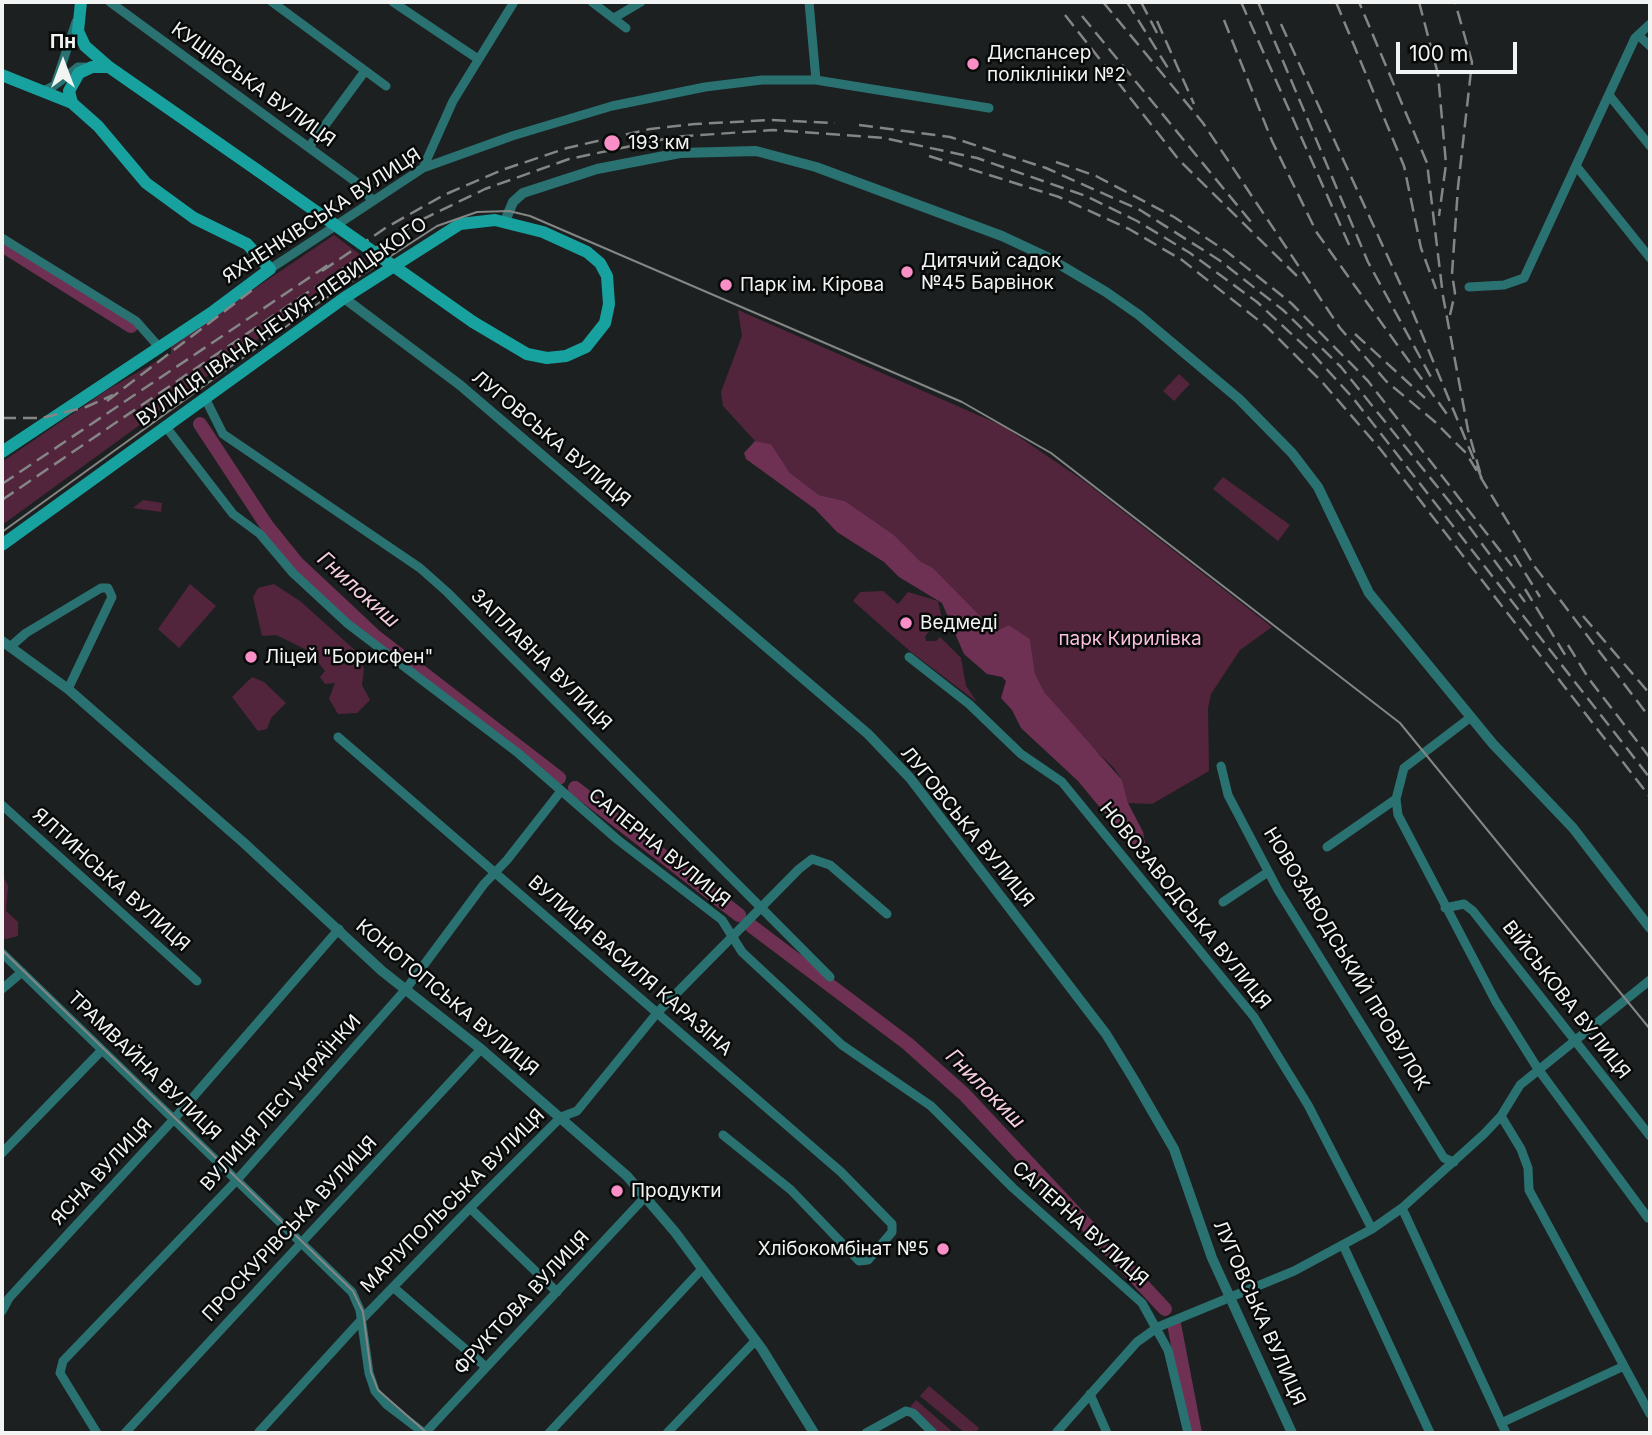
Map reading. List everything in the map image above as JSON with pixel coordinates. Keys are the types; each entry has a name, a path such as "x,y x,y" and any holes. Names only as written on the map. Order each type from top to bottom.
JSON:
{"main road":[{"name":"ВУЛИЦЯ ІВАНА НЕЧУЯ-ЛЕВИЦЬКОГО","path":"2,545 344,298 447,230 473,221 505,221 560,238 600,263 609,285 605,323 586,346 566,356 547,358 516,349 473,322 257,170 109,67 85,46 78,31 80,8"},
{"path":"72,103 69,91 79,73 92,67 109,67"},
{"path":"2,75 50,88 72,103 97,126 146,183 194,218 247,244 270,269"},
{"name":"ЯХНЕНКІВСЬКА ВУЛИЦЯ","path":"2,452 159,348 270,269"}],"street":[{"name":"КУЩІВСЬКА ВУЛИЦЯ","path":"110,2 356,182 373,201"},
{"path":"272,2 386,86"},
{"path":"393,2 478,60"},
{"path":"423,168 453,101 514,2"},
{"path":"592,2 626,28"},
{"path":"614,18 641,2"},
{"path":"809,2 816,79"},
{"path":"50,88 80,8"},
{"path":"1469,287 1504,285 1524,278 1609,95 1639,35 1650,24"},
{"path":"1639,35 1650,46"},
{"path":"50,88 78,67 92,67"},
{"path":"309,147 365,71"},
{"name":"ЯХНЕНКІВСЬКА ВУЛИЦЯ","path":"270,269 423,168 512,136 612,106 705,87 762,80 816,79 989,108"},
{"path":"1609,95 1650,146"},
{"path":"505,221 513,202 523,193 597,169 680,153 756,151 816,167 1002,236 1047,257 1139,315 1239,399 1286,445 1318,486 1369,593 1471,718 1573,828 1650,928"},
{"path":"1577,167 1650,258"},
{"path":"2,238 136,321 159,348"},
{"name":"ЛУГОВСЬКА ВУЛИЦЯ","path":"344,298 470,394 868,734 910,778 1106,1034 1174,1149 1212,1258 1292,1433"},
{"name":"ЗАПЛАВНА ВУЛИЦЯ","path":"205,398 223,434 420,568 447,592 830,977"},
{"name":"САПЕРНА ВУЛИЦЯ","path":"166,427 233,514 260,534 293,573 348,624 518,753 618,840 722,920 742,952 842,1045 931,1106 1013,1188 1142,1303 1158,1327 1168,1350 1188,1433"},
{"path":"6,644 101,588 108,588 112,597 68,689"},
{"name":"КОНОТОПСЬКА ВУЛИЦЯ","path":"6,644 68,689 406,989 481,1049 627,1176 702,1269 755,1341 814,1433"},
{"name":"НОВОЗАВОДСЬКА ВУЛИЦЯ","path":"909,657 969,704 1021,754 1062,782 1254,1017 1308,1105 1372,1229"},
{"path":"1471,718 1404,768 1396,799 1398,815 1496,1002 1538,1069 1648,1218"},
{"name":"ВУЛИЦЯ ВАСИЛЯ КАРАЗІНА","path":"338,737 841,1172 893,1227 891,1234 868,1260 861,1262 800,1198 723,1135"},
{"name":"НОВОЗАВОДСЬКИЙ ПРОВУЛОК","path":"1221,766 1228,794 1268,872 1444,1157 1454,1162"},
{"name":"ВУЛИЦЯ ЛЕСІ УКРАЇНКИ","path":"97,1433 59,1367 237,1180 406,989 561,791"},
{"path":"1327,848 1396,799"},
{"name":"ЯЛТИНСЬКА ВУЛИЦЯ","path":"2,806 197,981"},
{"name":"МАРІУПОЛЬСЬКА ВУЛИЦЯ","path":"258,1433 362,1319 470,1208 561,1117 577,1111 657,1013 731,936 812,859 830,865 854,882 887,914"},
{"path":"1223,902 1268,872"},
{"name":"ВІЙСЬКОВА ВУЛИЦЯ","path":"1445,908 1464,904 1473,911 1650,1136"},
{"name":"ЯСНА ВУЛИЦЯ","path":"2,1311 9,1297 174,1119 339,929"},
{"name":"ТРАМВАЙНА ВУЛИЦЯ","path":"2,953 352,1292 362,1319 369,1373 376,1391 387,1405 425,1433"},
{"path":"2,989 22,972"},
{"path":"1056,1433 1138,1342 1158,1327 1294,1271 1372,1229 1402,1208 1501,1116 1520,1085 1650,981"},
{"name":"ПРОСКУРІВСЬКА ВУЛИЦЯ","path":"125,1433 481,1049"},
{"path":"2,1153 102,1050"},
{"path":"1501,1116 1528,1168 1529,1190 1650,1414"},
{"name":"ФРУКТОВА ВУЛИЦЯ","path":"425,1433 645,1197"},
{"path":"470,1208 557,1292"},
{"path":"1402,1208 1472,1365 1506,1433"},
{"path":"1343,1245 1430,1433"},
{"path":"549,1433 702,1269"},
{"path":"393,1287 486,1367"},
{"path":"667,1433 755,1341"},
{"path":"1501,1423 1624,1366"},
{"path":"1090,1394 1107,1433"},
{"path":"866,1433 906,1411 913,1413 933,1433"}],"green space":[{"path":"334,235 367,260 2,525 2,462 107,390 171,353 171,345"},
{"name":"парк Кирилівка","path":"738,310 1003,426 1084,481 1272,627 1240,650 1211,694 1208,708 1209,771 1152,804 1128,803 1122,780 1114,768 1077,733 1045,693 1035,674 1030,639 1009,625 995,631 933,568 920,561 894,535 845,501 819,495 790,473 771,444 755,441 723,406 721,392 742,336"},
{"path":"1179,374 1190,384 1174,401 1163,391"},
{"path":"1223,477 1290,525 1278,541 1213,489"},
{"path":"143,500 162,503 161,512 133,508"},
{"path":"190,584 216,606 179,648 158,629"},
{"path":"274,584 300,601 357,652 364,669 362,685 370,700 357,713 338,714 329,699 335,683 325,684 320,677 325,671 309,651 276,635 262,636 253,597 258,588"},
{"path":"883,591 898,604 908,592 938,601 942,618 925,636 926,641 936,641 940,637 961,658 966,686 977,702 911,652 853,601 860,592"},
{"path":"252,677 264,682 286,703 271,718 267,729 258,731 232,697"},
{"path":"2,874 8,886 6,911 18,922 18,936 6,939 2,937"},
{"path":"929,1386 979,1428 975,1433 965,1433 920,1396"},
{"path":"916,1400 954,1433 937,1433 910,1407"}],"shaded area":[{"path":"755,441 771,444 790,473 819,495 845,501 894,535 920,561 933,568 995,631 1009,625 1030,639 1035,674 1045,693 1122,780 1128,803 1143,832 1147,856 1131,845 1078,781 1021,728 1012,710 1001,698 1006,681 1002,677 987,674 964,654 942,603 899,577 884,562 837,532 815,509 746,459 744,453"}],"waterway":[{"name":"Гнилокиш","path":"2,245 131,326"},
{"name":"Гнилокиш","path":"200,424 267,526 296,562 376,637 559,778"},
{"name":"Гнилокиш","path":"575,788 739,915"},
{"name":"Гнилокиш","path":"750,925 908,1044 965,1095 1165,1309"},
{"name":"Гнилокиш","path":"1174,1324 1195,1433"}],"tram line":[{"path":"2,532 320,302 437,226 477,212 509,211 530,216 962,402 1051,453 1400,723 1650,1029"},
{"path":"2,950 353,1291 363,1312 371,1372 378,1390 427,1433"}],"railway":[{"path":"1103,2 1203,123 1340,328 1386,381 1434,421 1466,453 1535,567 1650,718"},
{"path":"1127,2 1171,73"},
{"path":"1141,2 1157,33"},
{"path":"1241,2 1351,249"},
{"path":"1258,2 1368,262 1432,379"},
{"path":"1336,2 1404,166 1421,248 1436,289"},
{"path":"1281,24 1409,303 1482,479 1468,430 1443,296 1427,163 1359,2"},
{"path":"1419,2 1438,74 1446,164 1439,216"},
{"path":"1450,315 1455,293 1452,274 1458,187 1472,62 1455,2"},
{"path":"1065,15 1179,160 1297,276"},
{"path":"1082,16 1251,222"},
{"path":"1224,20 1272,141 1317,233 1449,417"},
{"path":"1157,21 1194,104"},
{"path":"322,271 387,227 444,195 502,170 567,148 650,129 695,124 772,120 835,123"},
{"path":"859,125 950,137 1046,168 1140,210 1219,260 1283,310 1341,367 1465,521 1525,602"},
{"path":"2,500 345,267 419,221 485,189 569,159 674,137 772,130 884,138 977,158 1086,196 1137,221 1190,253 1257,302 1311,352 1353,398 1650,778"},
{"path":"929,156 1059,197 1129,229 1182,260 1267,327 1323,383 1381,450 1650,797"},
{"path":"1056,162 1096,176 1174,217 1226,251 1291,303 1368,381 1512,566"},
{"path":"2,484 328,265"},
{"path":"107,401 255,288"},
{"path":"1355,334 1425,398"},
{"path":"2,418 42,418 86,407 113,395"},
{"path":"1514,555 1540,597"},
{"path":"1525,589 1567,658"},
{"path":"1583,616 1650,694"},
{"path":"1568,645 1589,679 1650,758"}],"place":[{"name":"Диспансер поліклініки №2","path":"973,64"},
{"name":"193 км","path":"612,143"},
{"name":"Дитячий садок №45 Барвінок","path":"907,272"},
{"name":"Парк ім. Кірова","path":"726,285"},
{"name":"Ведмеді","path":"906,623"},
{"name":"Ліцей \"Борисфен\"","path":"251,657"},
{"name":"Продукти","path":"617,1191"},
{"name":"Хлібокомбінат №5","path":"943,1249"}]}
